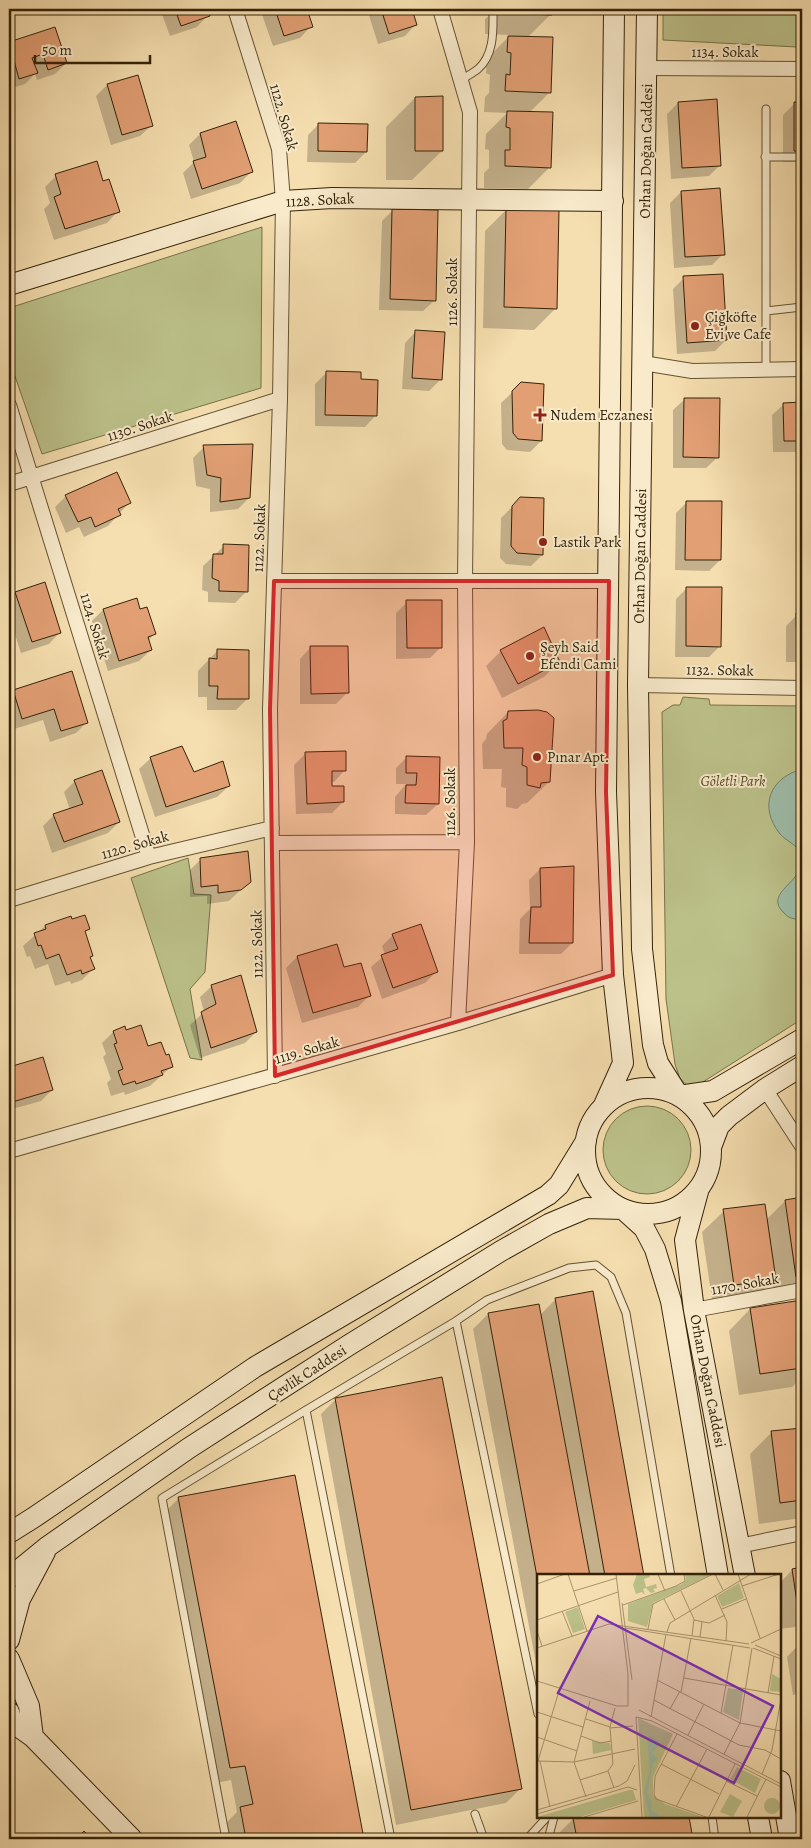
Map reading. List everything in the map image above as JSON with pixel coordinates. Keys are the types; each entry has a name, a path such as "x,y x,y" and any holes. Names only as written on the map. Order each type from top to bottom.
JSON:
{"main road":[{"path":"614,9 606,792 613,975 623,1062 604,1105 592,1122 586,1141 586,1161 592,1180 605,1197 623,1209 644,1214 665,1212 684,1202 699,1188 709,1168 711,1147 719,1126 729,1116 765,1089 802,1066"},
{"name":"Orhan Doğan Caddesi","path":"646,9 647,68 638,685 643,958 653,1046 658,1063 679,1096"},
{"name":"1128. Sokak","path":"9,285 283,201 332,198 613,201"},
{"path":"679,1096 713,1091 802,1039"},
{"path":"604,1105 621,1094 640,1088 660,1089 679,1096 695,1108 706,1126 711,1147"},
{"name":"Çevlik Caddesi","path":"9,1533 34,1518 255,1367 548,1195 560,1185 586,1141"},
{"name":"Orhan Doğan Caddesi","path":"699,1188 685,1240 694,1310 744,1574"},
{"name":"Çevlik Caddesi","path":"9,1578 47,1547 189,1448 349,1345 501,1251 549,1224 587,1208 623,1209"},
{"name":"Orhan Doğan Caddesi","path":"623,1209 644,1228 655,1249 671,1301 718,1574"},
{"path":"9,1520 34,1518"},
{"path":"9,1640 20,1599 47,1547"},
{"path":"9,1659 29,1706 33,1737"},
{"path":"10,1718 33,1737 132,1839"},
{"path":"781,1786 790,1839"},
{"path":"758,1818 762,1839"}],"street":[{"name":"1122. Sokak","path":"235,9 279,149 283,201 280,399 270,709 275,1076"},
{"name":"1126. Sokak","path":"440,9 470,112 465,580 467,842 458,1023"},
{"name":"1134. Sokak","path":"647,68 802,69"},
{"path":"643,363 692,371 802,369"},
{"name":"1130. Sokak","path":"9,484 280,399"},
{"name":"1124. Sokak","path":"9,405 149,856"},
{"path":"274,581 609,581"},
{"name":"1132. Sokak","path":"638,685 802,688"},
{"name":"1120. Sokak","path":"9,900 149,856 272,828"},
{"path":"273,843 467,842"},
{"name":"1119. Sokak","path":"9,1151 458,1023 613,975"},
{"path":"765,1089 802,1146"},
{"name":"1170. Sokak","path":"694,1310 802,1290"},
{"path":"739,1546 802,1533"}],"lane":[{"path":"461,80 478,69 488,55 493,34 493,9"},
{"path":"766,109 766,370"},
{"path":"765,158 802,157"},
{"path":"766,310 802,307"},
{"path":"226,1839 162,1498 456,1321 487,1300 569,1268 596,1265 611,1277 626,1313 671,1574"},
{"path":"456,1321 537,1709"},
{"path":"306,1410 392,1839"},
{"path":"475,1814 484,1839"},
{"path":"527,1839 546,1818"},
{"path":"548,1839 554,1818"},
{"path":"712,1818 715,1839"}],"highlighted area":[{"path":"274,581 609,581 606,792 613,975 275,1076 270,709"}],"green space":[{"path":"663,9 798,9 797,47 663,40"},
{"path":"262,227 261,388 42,454 9,359 9,308"},
{"name":"Göletli Park","path":"683,697 709,699 710,705 802,706 802,1019 695,1087 687,1085 680,1079 675,1064 666,999 662,712 673,705 680,705"},
{"path":"188,858 194,894 211,895 205,972 190,989 202,1060 190,1058 131,878"},
{"path":"638,1106 656,1106 672,1113 684,1125 691,1141 691,1159 684,1175 672,1187 656,1194 638,1194 622,1187 610,1175 603,1159 603,1141 610,1125 622,1113"}],"shaded area":[{"path":"802,769 802,918 795,919 785,914 779,906 778,899 798,873 801,865 801,856 795,846 780,834 773,824 769,804 775,786 791,773"}],"building":[{"path":"175,9 207,9 210,16 181,26"},
{"path":"275,9 307,9 313,27 284,36"},
{"path":"381,9 412,9 417,25 389,34"},
{"path":"506,9 552,9 552,15 506,13"},
{"path":"55,27 67,63 48,70 43,54 32,58 38,73 19,79 9,42"},
{"path":"508,36 553,37 551,93 505,91 506,74 510,75 511,53 507,52"},
{"path":"138,75 153,126 122,135 107,84"},
{"path":"443,96 443,151 415,151 415,97"},
{"path":"717,99 721,166 682,168 678,102"},
{"path":"794,102 802,102 802,151 794,151"},
{"path":"507,111 553,112 551,168 505,166 505,150 510,150 510,128 506,127"},
{"path":"236,121 253,172 202,189 193,161 206,157 200,133"},
{"path":"318,123 368,124 367,152 318,151"},
{"path":"97,161 103,181 109,179 120,212 65,229 54,197 61,194 55,174"},
{"path":"720,188 725,255 685,257 681,191"},
{"path":"506,208 559,210 557,309 504,307"},
{"path":"392,209 438,210 436,301 390,299"},
{"path":"723,274 727,340 687,343 683,276"},
{"path":"415,330 445,332 442,380 412,378"},
{"path":"326,371 361,372 361,379 378,380 377,416 325,415"},
{"path":"521,382 544,384 542,441 518,439 513,433 512,391"},
{"path":"684,398 720,398 719,458 683,457"},
{"path":"802,402 802,441 784,441 783,403"},
{"path":"253,444 250,498 220,502 221,478 207,475 203,445"},
{"path":"117,472 131,503 118,509 121,515 95,527 91,517 78,522 65,495"},
{"path":"520,497 544,498 543,555 517,553 511,546 512,506"},
{"path":"686,501 722,501 721,560 685,560"},
{"path":"223,544 249,545 248,592 219,591 219,581 212,578 213,554 223,554"},
{"path":"45,582 61,633 32,642 15,592"},
{"path":"686,587 722,587 721,647 686,646"},
{"path":"137,598 140,609 147,607 156,634 148,637 152,650 119,661 103,609"},
{"path":"406,600 442,600 442,648 407,648"},
{"path":"796,613 802,613 802,652 797,652"},
{"name":"Şeyh Said Efendi Cami","path":"544,627 560,662 518,684 500,650"},
{"path":"310,646 348,646 349,693 311,694"},
{"path":"217,649 249,650 249,699 217,699 218,686 209,686 209,658 217,659"},
{"path":"72,671 88,723 61,731 54,709 22,719 13,690"},
{"name":"Pınar Apt.","path":"538,710 547,712 554,718 550,782 541,783 540,788 527,785 527,767 522,765 523,748 504,748 503,721 507,719 508,711"},
{"path":"182,746 194,772 223,761 230,786 166,807 150,757"},
{"path":"346,751 346,771 332,771 332,786 344,786 344,802 307,804 305,752"},
{"path":"406,756 440,757 439,804 405,803 406,785 416,785 417,773 406,773"},
{"path":"102,770 120,822 64,842 53,814 83,804 74,780"},
{"path":"248,851 251,882 241,890 218,893 218,885 201,887 200,858"},
{"path":"574,866 573,943 529,943 531,907 541,907 540,868"},
{"path":"85,915 90,929 85,931 93,956 90,957 95,969 82,974 81,970 67,975 59,954 46,959 41,945 38,946 34,933 46,929 45,925 71,916 72,919"},
{"path":"421,924 438,972 393,988 381,955 398,949 392,934"},
{"path":"337,944 344,967 361,963 371,996 313,1013 297,956"},
{"path":"241,975 257,1032 211,1048 201,1012 216,1004 211,985"},
{"path":"141,1025 148,1046 161,1042 166,1055 169,1054 173,1067 161,1071 163,1075 136,1084 135,1081 123,1085 118,1071 123,1069 114,1044 117,1043 113,1031 125,1026 126,1030"},
{"path":"43,1057 53,1090 9,1103 9,1067"},
{"path":"802,1197 802,1276 796,1277 785,1200"},
{"path":"765,1204 776,1280 734,1285 723,1209"},
{"path":"593,1291 644,1574 605,1574 555,1298"},
{"path":"802,1300 802,1368 760,1374 750,1308"},
{"path":"539,1304 590,1574 537,1574 537,1577 488,1313"},
{"path":"442,1377 522,1789 411,1810 335,1398"},
{"path":"802,1428 802,1500 780,1503 771,1431"},
{"path":"295,1475 364,1839 246,1839 240,1807 253,1804 245,1766 230,1768 178,1497"},
{"path":"802,1567 802,1608 798,1609 792,1569"},
{"path":"573,1818 689,1818 693,1839 577,1839"},
{"path":"84,1831 92,1839 76,1839"}],"place":[{"name":"Çiğköfte Evi ve Cafe","path":"695,326"},
{"name":"Nudem Eczanesi","path":"540,415"},
{"name":"Lastik Park","path":"543,542"},
{"name":"Şeyh Said Efendi Cami","path":"530,656"},
{"name":"Pınar Apt.","path":"537,757"}]}
